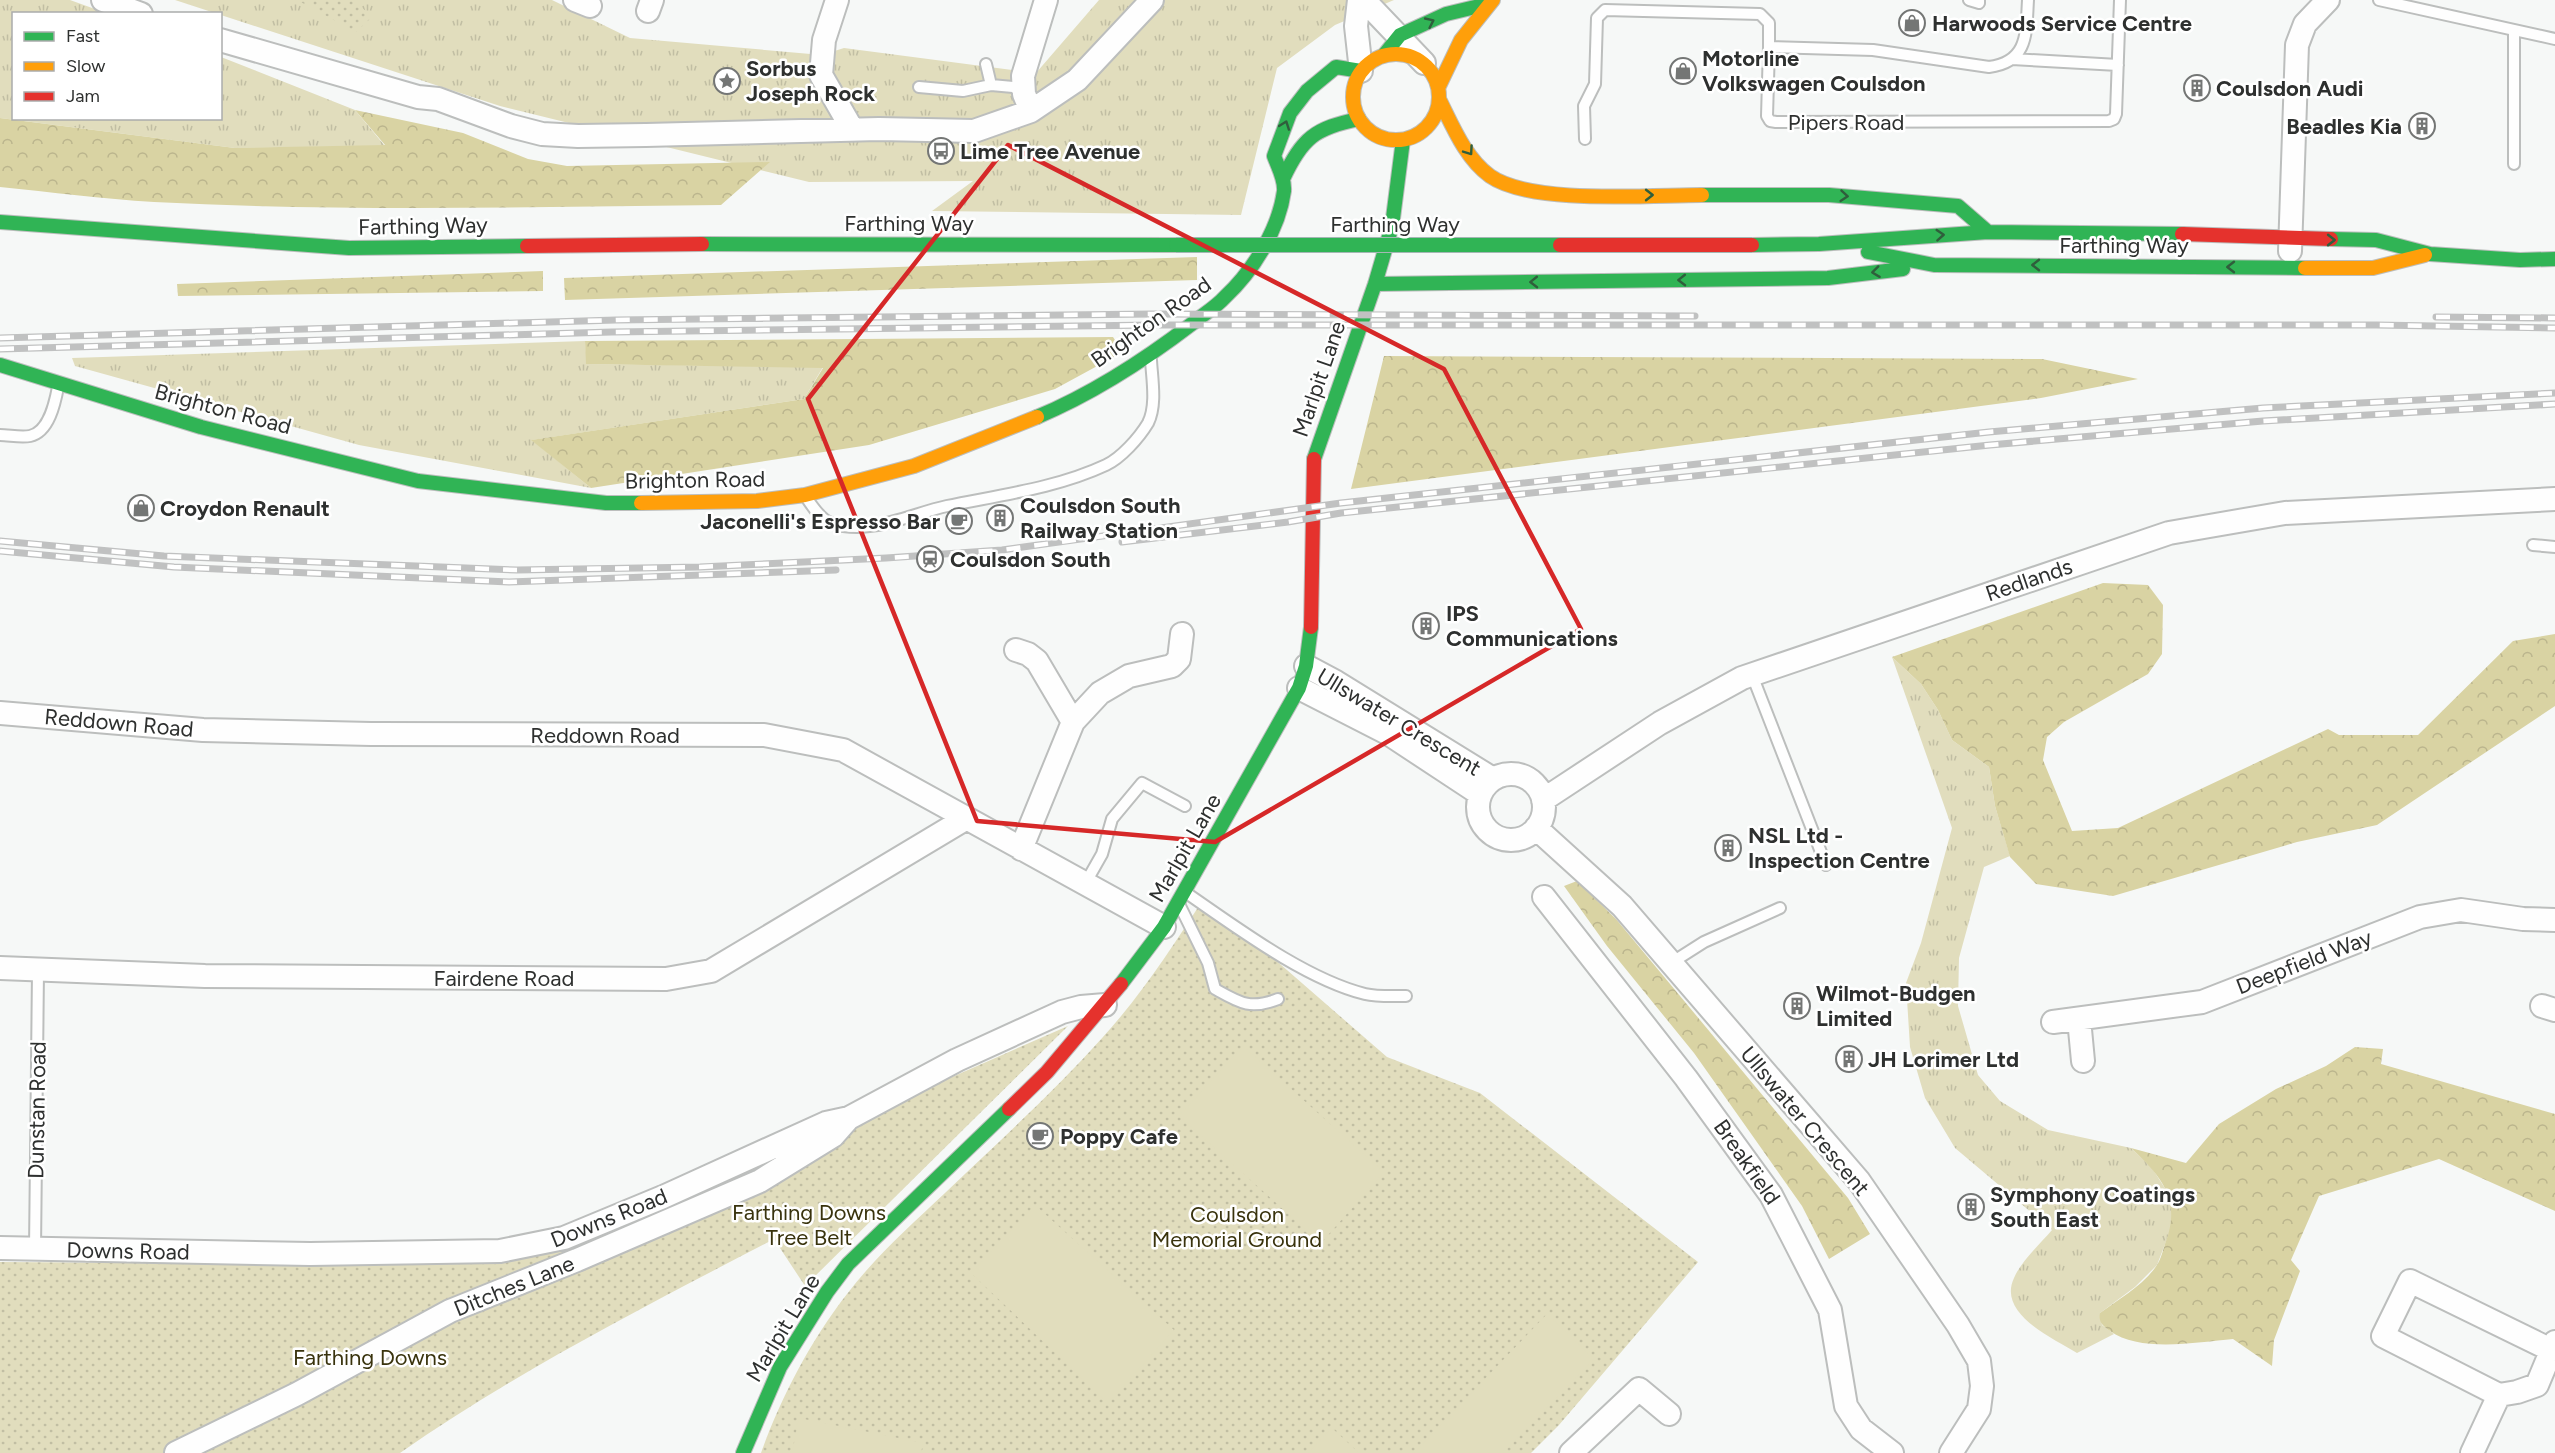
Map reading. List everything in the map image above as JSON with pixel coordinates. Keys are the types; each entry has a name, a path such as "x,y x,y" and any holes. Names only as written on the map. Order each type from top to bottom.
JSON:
{"main road":[{"path":"1384,55 1398,53 1411,56 1424,63 1433,73 1439,86 1440,101 1432,123 1414,137 1390,140 1367,129 1354,108 1352,95 1361,71 1384,55 1400,35 1446,14 1490,2"},
{"path":"1439,86 1461,40 1490,2"},
{"name":"Brighton Road","path":"0,365 201,427 418,481 606,503 756,501 805,495 914,466 1049,412 1151,353 1225,298 1250,269 1273,227 1284,190 1283,179 1274,156 1290,112 1307,91 1336,67 1361,71"},
{"path":"1440,101 1476,161 1490,176 1518,189 1549,195 1829,195 1958,206 1988,232"},
{"name":"Brighton Road","path":"1283,179 1296,151 1314,131 1359,119"},
{"name":"Marlpit Lane","path":"742,1452 780,1367 827,1292 848,1264 1047,1072 1105,1005 1164,927 1299,688 1306,666 1312,621 1314,457 1375,284 1392,226 1403,140"},
{"name":"Farthing Way","path":"0,222 349,248 684,244 1752,245 1819,244 1988,232 2224,235 2290,239 2376,240 2430,254 2520,260 2555,259"},
{"name":"Farthing Way","path":"1819,244 1934,264 2373,268 2430,254"},
{"path":"1375,284 1828,278 1934,264"}],"street":[{"path":"103,0 136,12"},
{"path":"837,0 825,40 821,75 852,129"},
{"path":"1028,102 1023,76 1046,0"},
{"path":"222,41 418,97 438,99 512,126 542,134 612,136 852,129 974,131 1028,102 1077,80 1152,0"},
{"path":"1359,0 1356,26 1361,71"},
{"path":"1364,0 1400,35 1424,63"},
{"path":"2290,267 2297,45 2304,24 2319,5"},
{"name":"Redlands","path":"1543,800 1660,723 1701,699 1752,675 2169,533 2285,513 2555,499"},
{"path":"1021,849 1073,722 1100,693 1129,675 1172,666 1179,659 1182,634"},
{"path":"1016,650 1028,654 1036,661 1073,722"},
{"name":"Ullswater Crescent","path":"1306,666 1364,699 1486,786"},
{"name":"Ullswater Crescent","path":"1299,688 1486,786"},
{"name":"Reddown Road","path":"0,713 203,730 371,734 764,735 843,750 1164,927"},
{"path":"1513,774 1523,776 1539,790 1543,800 1544,810 1536,828 1519,839 1498,838 1482,824 1477,804 1486,786 1513,774"},
{"name":"Fairdene Road","path":"0,968 205,976 666,979 711,970 965,819"},
{"name":"Ullswater Crescent","path":"1536,828 1622,906 1858,1181 1958,1325 1979,1361 1982,1386 1978,1409 1951,1453"},
{"name":"Breakfield","path":"1544,897 1686,1078 1772,1195 1830,1311 1846,1406 1860,1429 1892,1453"},
{"name":"Deepfield Way","path":"2053,1022 2202,1002 2420,916 2461,910 2523,919 2555,920"},
{"name":"Downs Road","path":"0,1248 310,1254 500,1251 564,1238 663,1197 826,1123 849,1118 957,1060 1062,1012 1105,1005"},
{"path":"2079,1019 2083,1061"},
{"name":"Ditches Lane","path":"176,1453 297,1394 450,1311 577,1260 760,1181 833,1136 849,1118"},
{"path":"564,1238 577,1260"},
{"path":"2410,1281 2553,1346 2537,1385 2499,1395 2383,1336 2410,1281"},
{"path":"1571,1453 1639,1389 1670,1414"},
{"path":"2472,1453 2499,1395"}],"lane":[{"path":"1969,0 1979,3 1979,0"},
{"path":"1585,139 1584,106 1595,84 1597,18 1605,10 1760,14 1769,23 1769,47 1874,50 1989,67 2002,65 2012,59 2021,49 2025,37 2028,0"},
{"name":"Pipers Road","path":"1769,47 1767,116 1770,121 2109,121 2114,119 2116,114 2120,0"},
{"path":"2379,0 2555,39"},
{"path":"2514,30 2514,164"},
{"path":"2012,59 2118,65"},
{"path":"986,64 991,85"},
{"path":"919,87 963,91 991,85 1013,87 1028,102"},
{"path":"805,495 814,510 830,523 864,527 914,517 944,507 1043,487 1108,464 1128,448 1148,422 1153,403 1151,353"},
{"path":"0,435 29,436 37,433 52,411 58,384"},
{"path":"2533,546 2555,547"},
{"path":"1752,675 1826,865"},
{"path":"1085,884 1102,854 1112,819 1142,783 1185,806"},
{"path":"1182,898 1325,979 1367,994 1406,996"},
{"path":"1182,898 1208,963 1215,989 1237,1002 1261,1006 1278,999"},
{"path":"1671,963 1704,942 1780,908"},
{"name":"Dunstan Road","path":"35,1249 38,971"}],"highlighted area":[{"path":"1008,145 1444,369 1581,629 1215,842 977,821 808,399"}],"green space":[{"path":"0,0 70,0 103,12 12,12 12,120 0,118"},
{"path":"175,0 552,0 630,38 822,55 844,48 1036,73 1099,0 1394,0 1335,25 1277,68 1241,215 932,211 973,181 809,182 500,106 222,15 222,12 212,12"},
{"path":"297,0 354,0 372,17 356,32"},
{"path":"222,57 355,110 385,146 235,148 16,120 222,120"},
{"path":"355,110 463,133 528,159 567,166 770,162 721,205 295,207 135,201 0,187 0,118 235,148 385,145"},
{"path":"1197,257 1197,280 565,300 564,278"},
{"path":"543,271 543,291 178,296 177,284"},
{"path":"1113,337 1123,352 1055,389 869,445 591,488 531,440 804,399 823,368 586,364 585,341"},
{"path":"585,341 587,364 823,367 804,399 532,440 591,488 359,445 75,366 72,358"},
{"path":"1384,356 2042,359 2138,379 2041,398 1351,489"},
{"path":"2103,583 2148,585 2163,605 2162,654 2148,674 2064,722 2047,737 2043,760 2072,831 2118,828 2328,729 2339,735 2418,735 2513,641 2555,634 2555,706 2377,825 2297,842 2113,896 2036,884 2010,857 1995,806 1989,767 1952,740 1938,710 1921,684 1892,657"},
{"path":"1892,657 1921,684 1938,710 1952,740 1989,767 1995,806 2010,856 1984,867 1959,958 1958,1006 1978,1075 2000,1101 2048,1130 2131,1148 2152,1168 2166,1190 2172,1208 2172,1226 2157,1265 2135,1287 2100,1313 2102,1325 2114,1334 2077,1353 2030,1323 2013,1303 2011,1291 2014,1278 2021,1265 2052,1230 1955,1148 1925,1098 1910,1047 1906,983 1921,943 1952,828"},
{"path":"1577,881 1616,919 1848,1198 1870,1234 1829,1259 1802,1206 1694,1053 1607,946 1564,886"},
{"name":"Coulsdon Memorial Ground","path":"1204,898 1387,1057 1480,1093 1698,1262 1559,1425 1531,1453 761,1453 798,1370 821,1330 847,1294 894,1241 1045,1097 1103,1037 1144,987"},
{"name":"Farthing Downs","path":"1068,1026 805,1286 774,1239 631,1314 537,1367 490,1394 400,1453 0,1453 0,1262 309,1264 427,1262 677,1198"},
{"path":"1243,1046 1384,1172 1321,1243 1179,1116"},
{"path":"2355,1047 2383,1049 2381,1064 2555,1114 2555,1211 2439,1159 2319,1196 2291,1260 2300,1271 2274,1340 2272,1366 2233,1339 2187,1344 2153,1344 2122,1338 2105,1327 2100,1321 2100,1313 2131,1291 2152,1272 2160,1260 2170,1228 2170,1202 2166,1190 2152,1169 2131,1148 2186,1163 2219,1124 2276,1089 2326,1066"},
{"path":"1035,1205 1174,1330 1108,1403 971,1273"},
{"path":"1547,1314 1594,1359 1503,1453 1414,1453"},
{"path":"799,1418 923,1443 921,1453 792,1453"},
{"path":"1332,1428 1359,1453 1308,1453"}],"railway":[{"path":"0,338 616,320 1153,314 1695,316"},
{"path":"2436,317 2555,318"},
{"path":"0,349 612,332 1156,325 2376,325 2555,328"},
{"path":"0,541 164,556 517,570 700,567 886,558 1002,550 1341,503 1989,432 2263,408 2555,393"},
{"path":"1122,542 1288,522 1341,513 1990,445 2263,421 2555,404"},
{"path":"0,551 174,567 509,582 836,570"}],"traffic: fast":[{"path":"1384,55 1400,35 1446,14 1488,4"},
{"path":"1037,417 1078,398 1137,362 1214,307 1235,287 1255,262 1277,220 1284,187 1274,156 1290,113 1307,91 1336,67 1361,71"},
{"path":"1283,179 1297,154 1312,137 1331,126 1359,119"},
{"path":"1314,459 1375,284 1392,226 1403,140"},
{"path":"1702,195 1829,195 1958,206 1988,232"},
{"path":"0,222 349,248 527,246"},
{"path":"1752,245 1819,244 1988,232 2182,234"},
{"path":"2331,239 2376,240 2430,254 2520,260 2555,259"},
{"path":"702,244 1176,245"},
{"path":"1176,245 1560,245"},
{"path":"1868,252 1934,265 2305,268"},
{"path":"1375,284 1828,278 1903,269"},
{"path":"0,365 201,427 418,481 606,503 641,503"},
{"path":"1121,984 1164,927 1299,688 1306,666 1311,627"},
{"path":"743,1453 780,1367 827,1292 848,1264 1009,1109"}],"traffic: slow":[{"path":"1439,86 1461,40 1493,0"},
{"path":"1396,54 1413,57 1427,66 1436,80 1439,97 1436,114 1427,128 1413,137 1396,140 1379,137 1365,128 1356,114 1353,97 1356,80 1365,66 1379,57 1396,54"},
{"path":"1440,101 1461,142 1474,161 1490,176 1509,185 1561,195 1623,197 1702,195"},
{"path":"2305,268 2373,268 2425,255"},
{"path":"641,503 757,501 805,495 914,466 1037,417"}],"traffic: jam":[{"path":"2182,234 2331,239"},
{"path":"527,246 702,244"},
{"path":"1560,245 1752,245"},
{"path":"1311,627 1314,459"},
{"path":"1009,1109 1047,1072 1121,984"}],"place":[{"name":"Harwoods Service Centre","path":"1912,23"},
{"name":"Motorline Volkswagen Coulsdon","path":"1683,71"},
{"name":"Sorbus Joseph Rock","path":"727,81"},
{"name":"Coulsdon Audi","path":"2197,88"},
{"name":"Beadles Kia","path":"2422,126"},
{"name":"Lime Tree Avenue","path":"941,151"},
{"name":"Croydon Renault","path":"141,508"},
{"name":"Coulsdon South Railway Station","path":"1000,518"},
{"name":"Jaconelli's Espresso Bar","path":"959,521"},
{"name":"Coulsdon South","path":"930,559"},
{"name":"IPS Communications","path":"1426,626"},
{"name":"NSL Ltd - Inspection Centre","path":"1728,848"},
{"name":"Wilmot-Budgen Limited","path":"1797,1006"},
{"name":"JH Lorimer Ltd","path":"1849,1059"},
{"name":"Poppy Cafe","path":"1040,1136"},
{"name":"Symphony Coatings South East","path":"1971,1207"}],"park label":[{"name":"Farthing Downs Tree Belt","path":"809,1224"}]}
